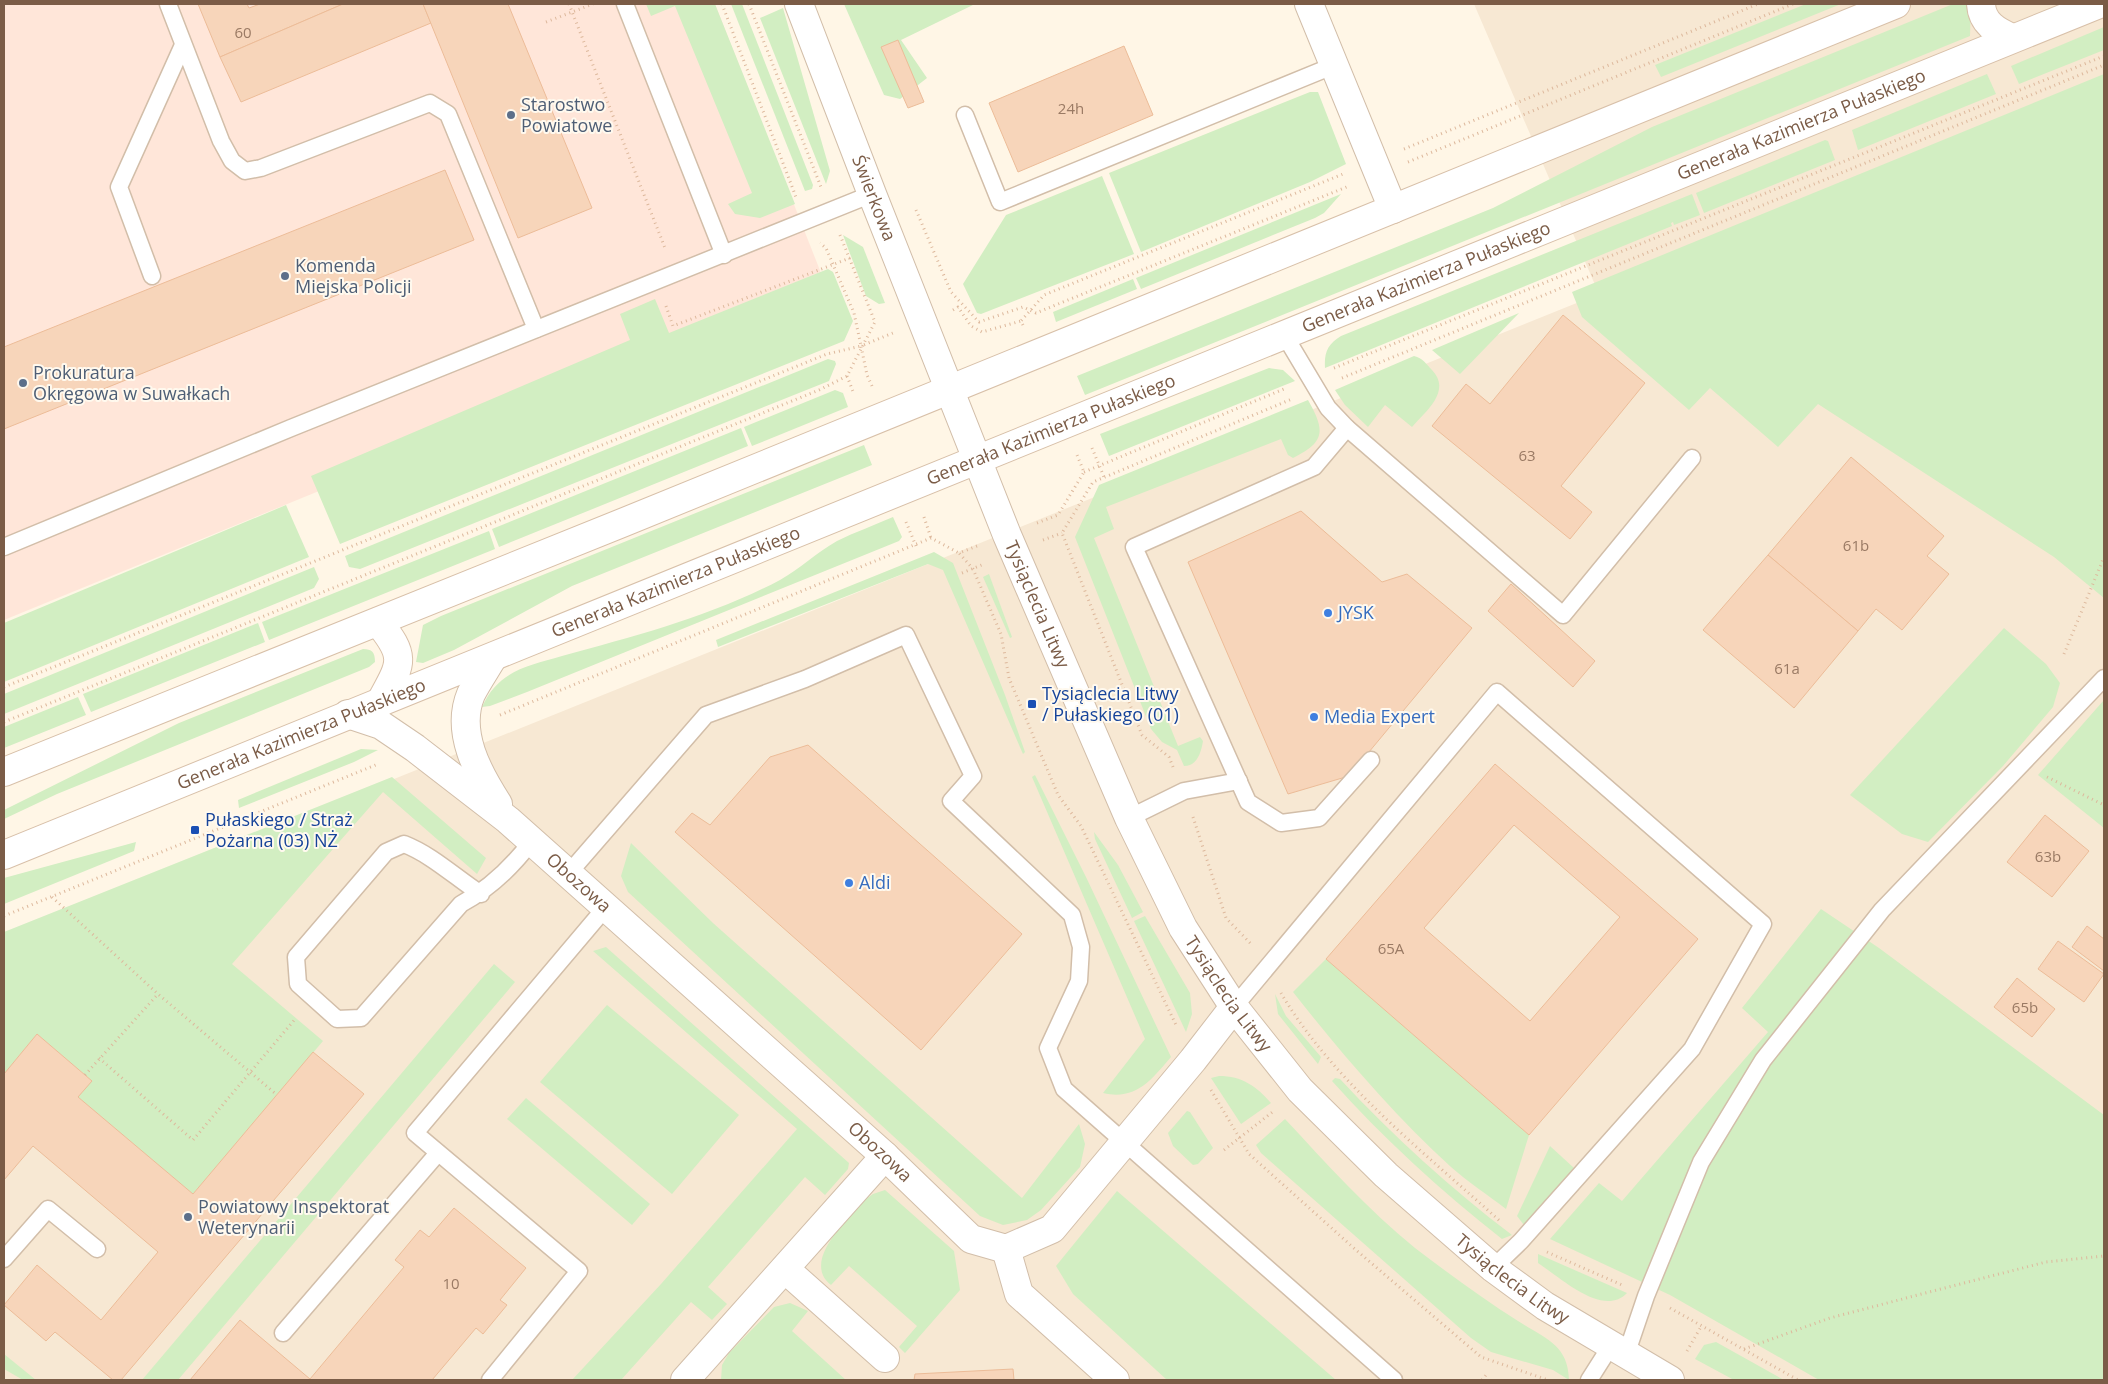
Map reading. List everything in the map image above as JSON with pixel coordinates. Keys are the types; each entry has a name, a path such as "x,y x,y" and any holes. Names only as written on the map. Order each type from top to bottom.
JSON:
{"main road":[{"name":"Świerkowa","path":"799,4 977,459"},
{"path":"1309,4 1393,209"},
{"path":"4,772 950,390 1896,4"},
{"path":"1981,4 1982,14 1995,31 2012,38"},
{"name":"Generała Kazimierza Pułaskiego","path":"4,855 2099,4"},
{"name":"Tysiąclecia Litwy","path":"977,459 1007,535 1129,818 1183,928 1234,1007 1300,1090 1386,1175 1493,1268 1545,1306 1618,1351 1670,1380"},
{"path":"378,622 394,640 399,657 397,670 380,703"},
{"name":"Obozowa","path":"494,657 471,696 466,729 476,768 508,820"},
{"name":"Obozowa","path":"348,714 381,725 416,748 508,820 885,1156 971,1239 1006,1249"},
{"path":"1115,1380 1019,1294 1006,1249 1052,1229 1193,1060 1234,1007"},
{"path":"687,1379 885,1156"},
{"path":"785,1269 885,1358"}],"lane":[{"path":"168,4 222,141 232,161 245,171 261,168 430,103 448,114 536,329"},
{"path":"625,4 724,255"},
{"path":"152,276 119,188 183,45"},
{"path":"965,115 1000,202 1335,65"},
{"path":"4,547 536,329 872,194"},
{"path":"1285,336 1312,384 1328,408 1346,428 1563,615 1692,458"},
{"path":"1346,428 1314,467 1134,547 1248,802 1281,823 1319,818 1371,760"},
{"path":"568,874 706,715 805,679 906,634 973,776 951,801 1072,915 1081,947 1079,982 1048,1048 1064,1089 1394,1380"},
{"path":"1589,1380 1618,1351 1646,1296 1701,1162 1763,1060 1882,910 2104,678"},
{"path":"1234,1007 1497,692 1762,924 1692,1049 1521,1241 1493,1268"},
{"path":"1129,818 1184,791 1239,781"},
{"path":"481,894 422,851 404,844 392,849 386,852 296,957 298,984 337,1019 361,1018 461,904 481,894 518,859 532,842"},
{"path":"490,1380 579,1271 416,1133 606,907"},
{"path":"283,1333 438,1152"},
{"path":"4,1259 48,1209 97,1249"}],"path":[{"path":"569,4 667,253 648,261 673,326 850,258"},
{"path":"546,22 593,4"},
{"path":"722,4 812,238 826,248 854,313 861,346"},
{"path":"4,722 819,390 847,376 875,322 749,4"},
{"path":"912,201 951,292 979,322 1023,307 1036,313 1758,4"},
{"path":"1036,354 1021,321 1044,295 1377,168 1793,4"},
{"path":"1798,1380 1646,1296 1521,1241 1334,1066 1294,1016 1250,942 1226,918 1184,791 1169,757 1142,735 1062,532 1093,482 1312,384 2104,56"},
{"path":"1548,1380 1481,1357 1356,1250 1256,1160 1239,1138 1193,1060 1081,826 1058,795 1009,678 1001,634 972,569 959,554 1058,515 1084,472 1312,384 2104,65"},
{"path":"4,687 818,358 861,346"},
{"path":"1064,424 1084,472"},
{"path":"2064,654 2104,557"},
{"path":"2022,764 2104,805"},
{"path":"52,897 158,994 276,1095"},
{"path":"85,1075 158,994"},
{"path":"99,1058 193,1140 297,1017"},
{"path":"1744,1349 1830,1318 1933,1291 2046,1262 2104,1256"},
{"path":"1482,1380 1486,1375"}],"shaded area":[{"path":"4,4 715,4 821,273 319,491 4,620"},
{"path":"1474,4 2104,4 2104,1380 4,1380 4,936 1599,294"}],"green space":[{"path":"646,4 715,4 795,204 760,218 735,214 728,204 752,193 675,6 651,16"},
{"path":"731,4 742,4 813,185 812,189 805,191"},
{"path":"844,4 975,4 901,40 927,78 900,99 884,95"},
{"path":"1806,4 1841,4 1661,77 1655,65"},
{"path":"1953,4 1971,4 1970,36 1085,395 1077,376 1493,208 1652,127"},
{"path":"783,8 830,171 826,184 760,18"},
{"path":"2104,27 2104,50 2019,84 2011,66"},
{"path":"1987,74 1996,94 1858,150 1852,130"},
{"path":"2104,74 2104,598 2054,557 1818,404 1778,447 1710,388 1689,410 1582,317 1572,292"},
{"path":"1310,92 1318,92 1346,164 1310,182 1141,252 1109,173"},
{"path":"1825,140 1828,141 1835,160 1704,213 1696,193"},
{"path":"1102,176 1134,254 981,314 977,313 963,284 1006,215"},
{"path":"1341,194 1324,213 1315,218 1141,289 1136,278"},
{"path":"1692,194 1700,215 1674,225 1673,222 1671,223 1672,226 1325,368 1325,357 1328,349 1341,336"},
{"path":"843,235 863,247 885,303 879,304 866,296"},
{"path":"828,269 833,272 853,321 844,341 340,544 311,476 630,340 620,314 655,299 669,333"},
{"path":"1133,279 1137,289 1056,322 1053,312"},
{"path":"1519,313 1460,374 1432,350"},
{"path":"1414,356 1422,360 1432,370 1439,386 1435,400 1412,427 1385,405 1368,427 1345,405 1335,390"},
{"path":"828,359 835,361 836,364 829,381 360,569 349,567 345,556"},
{"path":"1269,368 1283,370 1295,381 1109,456 1100,434"},
{"path":"835,390 843,393 848,407 752,446 744,427"},
{"path":"1308,400 1317,419 1319,434 1317,441 1304,452 1293,458 1288,455 1281,439 1106,507 1114,529 1094,538 1178,746 1200,737 1203,741 1200,754 1195,761 1184,766 1177,750 1162,742 1151,729 1075,537 1099,485"},
{"path":"741,428 748,446 499,547 492,529"},
{"path":"864,445 872,465 572,586 454,650 423,663 416,662 423,625 441,616"},
{"path":"286,505 309,557 4,682 4,623"},
{"path":"893,517 902,537 899,541 527,692 490,706 482,707 496,685 515,672 537,663 673,624 728,604 780,580 837,541"},
{"path":"489,531 495,549 269,640 262,622"},
{"path":"934,552 953,563 1005,695 1025,752 1023,754 943,570 928,564 718,647 716,640"},
{"path":"314,567 319,579 314,588 4,714 4,694"},
{"path":"989,574 1012,637 1010,638 983,577"},
{"path":"258,623 265,642 91,712 83,694"},
{"path":"2004,628 2046,664 2060,683 2053,707 2003,766 1928,842 1902,834 1850,795"},
{"path":"363,649 371,650 374,656 375,662 369,667 57,794 4,819 4,810 179,723"},
{"path":"78,697 86,715 4,748 4,727"},
{"path":"2104,700 2104,828 2038,775"},
{"path":"361,749 378,750 354,762 239,808 238,800"},
{"path":"1035,775 1086,877 1171,1057 1150,1080 1134,1091 1125,1094 1103,1093 1145,1039 1032,777"},
{"path":"392,777 486,858 477,874 383,792 232,964 323,1041 193,1194 78,1097 91,1080 37,1034 4,1074 4,932"},
{"path":"1094,832 1118,865 1143,912 1132,918 1095,839"},
{"path":"136,842 134,851 4,904 4,878"},
{"path":"631,843 713,923 1022,1198 1079,1124 1085,1144 1080,1167 1041,1210 1027,1220 1003,1225 980,1216 628,892 621,876"},
{"path":"1821,909 1879,948 2104,1115 2104,1380 1819,1380 1670,1295 1550,1239 1599,1183 1622,1201 1768,1032 1742,1008"},
{"path":"1145,916 1190,993 1192,1014 1186,1032 1134,921"},
{"path":"606,947 849,1163 848,1169 825,1195 805,1177 708,1287 727,1304 712,1320 691,1302 621,1380 572,1380 661,1284 797,1129 593,951"},
{"path":"1326,959 1529,1135 1506,1209 1451,1167 1409,1126 1349,1060 1293,992"},
{"path":"494,964 515,982 178,1380 142,1380"},
{"path":"1275,994 1286,1016 1321,1057 1318,1064 1278,1014"},
{"path":"607,1005 739,1115 672,1194 540,1082"},
{"path":"1227,1076 1248,1083 1271,1103 1241,1124 1211,1078"},
{"path":"1335,1078 1340,1079 1401,1141 1444,1180 1512,1235 1502,1239 1435,1183 1393,1144 1332,1081"},
{"path":"526,1098 650,1204 632,1225 507,1119"},
{"path":"1187,1111 1190,1112 1213,1148 1198,1164 1193,1165 1173,1146 1168,1133"},
{"path":"1285,1119 1364,1202 1415,1248 1505,1313 1546,1338 1560,1350 1568,1368 1569,1380 1553,1370 1491,1352 1471,1338 1261,1153 1256,1145"},
{"path":"1550,1146 1574,1168 1524,1225 1517,1216"},
{"path":"885,1190 954,1251 960,1290 905,1353 899,1347 917,1326 849,1266 831,1285 823,1275 821,1264 824,1252 840,1228 866,1199 873,1194"},
{"path":"1117,1191 1336,1380 1167,1380 1073,1294 1056,1266"},
{"path":"1538,1254 1627,1293 1617,1300 1606,1301 1582,1293 1538,1263"},
{"path":"790,1303 808,1311 792,1331 846,1380 721,1380 722,1365 729,1353 774,1307"},
{"path":"1716,1342 1784,1380 1734,1380 1695,1359 1704,1345"},
{"path":"4,1354 36,1380 23,1380 4,1369"}],"building":[{"path":"198,4 247,4 249,8 260,4 343,4 220,57"},
{"path":"343,4 423,4 431,23 241,102 220,57"},
{"name":"Starostwo Powiatowe","path":"423,4 508,4 592,208 518,238"},
{"path":"898,40 924,102 908,108 881,47"},
{"path":"1124,46 1153,115 1018,172 989,103"},
{"name":"Komenda Miejska Policji","path":"445,170 474,240 4,429 4,347"},
{"path":"1563,315 1645,383 1561,486 1592,512 1570,539 1432,426 1466,384 1490,404"},
{"path":"1851,457 1944,536 1927,556 1949,574 1902,630 1876,609 1858,631 1768,555"},
{"path":"1301,511 1382,582 1407,574 1472,628 1349,776 1288,794 1188,562"},
{"path":"1768,555 1858,631 1794,708 1703,630"},
{"path":"1511,584 1595,661 1573,687 1488,611"},
{"name":"Aldi","path":"808,745 1022,934 921,1050 675,832 692,813 710,825 770,757"},
{"path":"1495,764 1698,939 1529,1135 1326,959","holes":["1514,825 1620,917 1530,1021 1424,928"]},
{"path":"2045,815 2089,851 2052,897 2007,862"},
{"path":"2087,926 2104,939 2104,971 2072,947"},
{"path":"2058,941 2104,974 2084,1002 2038,969"},
{"path":"2017,978 2055,1009 2032,1037 1994,1007"},
{"name":"Powiatowy Inspektorat Weterynarii","path":"37,1034 92,1081 78,1097 193,1194 313,1052 364,1094 121,1380 113,1380 55,1332 46,1341 4,1305 37,1265 101,1320 158,1252 33,1146 4,1180 4,1074"},
{"path":"454,1208 526,1268 500,1300 507,1305 483,1334 476,1328 432,1380 190,1380 240,1320 310,1379 404,1267 395,1260 420,1230 429,1237"},
{"path":"1013,1369 1014,1380 914,1380 915,1374"}],"place":[{"name":"Starostwo Powiatowe","path":"511,115"},
{"name":"Komenda Miejska Policji","path":"285,276"},
{"name":"Prokuratura Okręgowa w Suwałkach","path":"23,383"},
{"name":"JYSK","path":"1328,613"},
{"name":"Tysiąclecia Litwy / Pułaskiego (01)","path":"1032,704"},
{"name":"Media Expert","path":"1314,717"},
{"name":"Pułaskiego / Straż Pożarna (03) NŻ","path":"195,830"},
{"name":"Aldi","path":"849,883"},
{"name":"Powiatowy Inspektorat Weterynarii","path":"188,1217"}]}
